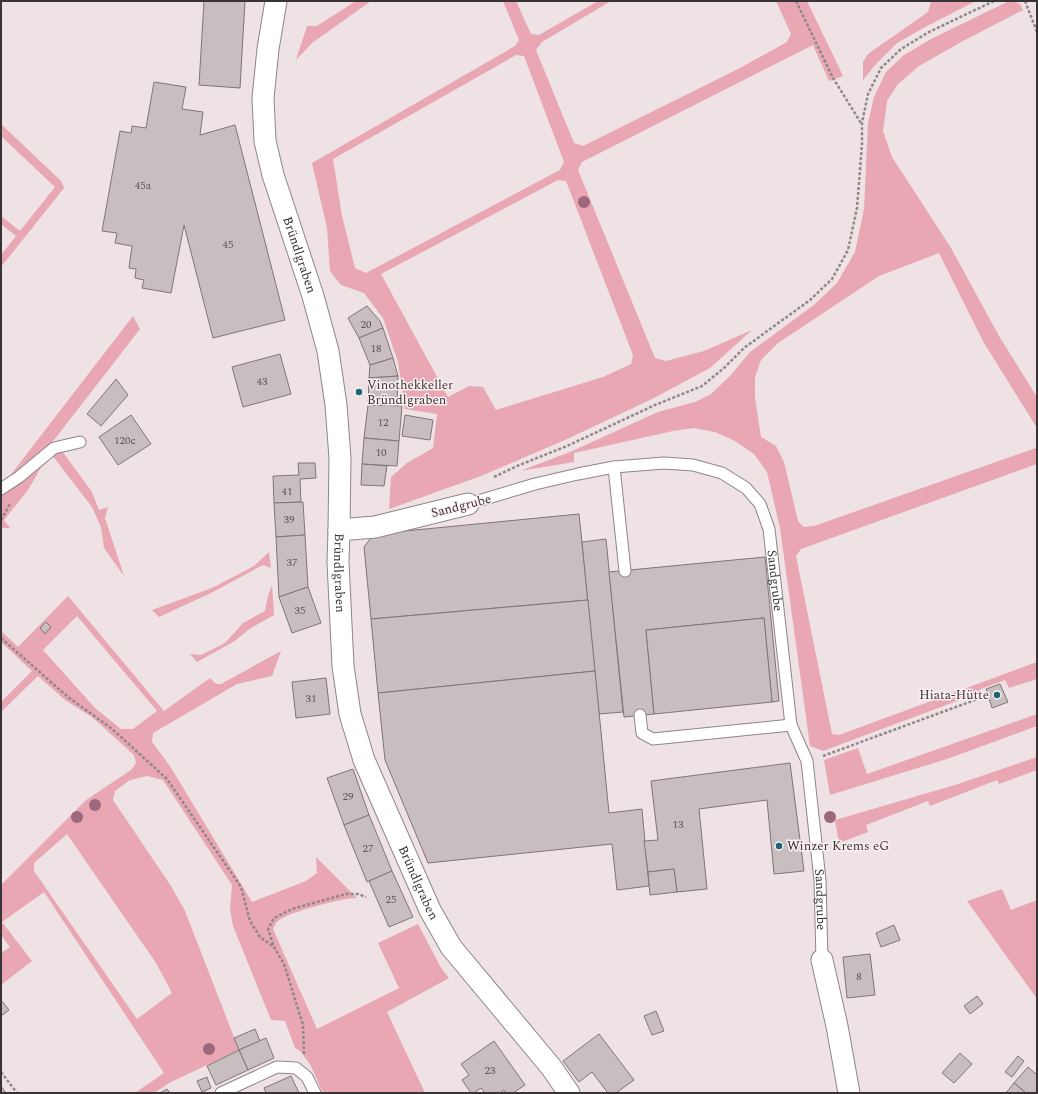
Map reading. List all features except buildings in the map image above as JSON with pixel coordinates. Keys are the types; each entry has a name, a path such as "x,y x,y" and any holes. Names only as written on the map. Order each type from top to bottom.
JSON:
{"street":[{"name":"Bründlgraben","path":"276,1 268,49 263,98 265,141 273,175 313,296 328,350 336,405 340,458 338,562 343,666 350,714 364,760 430,910 450,947 551,1067 569,1093"},
{"name":"Sandgrube","path":"339,530 376,527 468,504"},
{"name":"Sandgrube","path":"822,960 837,1026 849,1093"}],"lane":[{"path":"1,489 19,477 54,448 80,442"},
{"name":"Sandgrube","path":"468,504 535,484 578,474 614,467 664,463 692,465 722,473 746,488 760,504 769,528 791,725 807,761 820,880 822,960"},
{"path":"614,467 625,571"},
{"path":"640,715 642,733 654,739 791,725"},
{"path":"221,1093 277,1067 296,1068 307,1077 315,1093"}],"path":[{"path":"796,1 833,78 862,123"},
{"path":"491,479 655,405 702,386 724,368 744,348 810,300 827,284 832,279 848,250 857,208 862,144 862,123 868,94 881,68 901,49 930,32 994,1"},
{"path":"1025,1 1037,32"},
{"path":"1,638 68,697 111,728 167,779 241,887 250,921 260,937 274,947"},
{"path":"807,761 983,697"},
{"path":"296,1068 304,1055 303,1025 284,964 274,947 268,929 274,918 292,909 346,894 358,894 366,897"},
{"path":"1,1072 17,1093"}],"shaded area":[{"path":"356,1 371,1 312,43 296,60 307,26 317,26"},
{"path":"503,1 516,1 531,34 539,35 598,1 611,1 542,42 536,50 574,143 583,146 738,69 787,42 791,34 776,1 807,1 843,76 829,81 813,45 582,162 578,170 655,358 666,361 704,351 752,330 710,368 652,399 565,440 481,476 389,509 391,477 407,463 433,448 437,414 405,409 398,362 383,318 364,293 341,285 330,271 327,228 312,163 515,46 519,40","holes":["516,55 524,56 564,162 560,170 366,273 355,268 342,216 333,159","558,180 566,181 633,355 631,364 603,377 496,410 483,387 469,386 448,397 381,274"]},
{"path":"931,1 976,1 897,43 876,64 863,80 863,62 868,54 928,12"},
{"path":"1014,1 1020,4 1023,10 919,66 898,84 887,101 883,131 892,157 951,248 999,336 1037,397 1037,428 984,343 939,253 879,276 778,343 761,360 755,377 755,398 761,437 776,446 784,462 798,521 804,527 814,526 1036,448 1037,446 1037,464 801,549 796,556 832,734 839,735 1037,662 1037,679 1009,688 1005,680 981,689 981,692 823,751 810,746 780,528 767,472 754,454 735,441 715,432 694,428 673,431 574,453 574,462 520,471 570,452 658,412 695,402 711,394 731,375 750,352 814,305 837,283 855,252 864,209 868,123 874,97 886,72 904,55 933,38 1007,2"},
{"path":"1,124 61,181 64,188 1,267 1,255 16,236 1,224 1,216 20,231 55,187 1,136"},
{"path":"133,316 140,329 54,440 9,477"},
{"path":"62,451 92,492 99,510 108,507 105,518 124,576 104,548 101,527 92,507 52,455"},
{"path":"52,455 40,469 28,490 4,520 10,528 1,528 1,494 21,481"},
{"path":"269,552 271,568 263,565 211,593 159,617 152,610 212,588 254,566"},
{"path":"272,585 274,615 251,628 233,642 197,662 190,654 201,655 225,643 243,623 265,611"},
{"path":"68,596 164,711 210,678 216,684 221,684 281,651 272,676 237,684 153,733 152,742 170,766 252,902 306,881 317,873 316,857 357,898 328,903 292,914 278,921 273,929 317,1029 399,988 378,943 418,924 441,968 449,978 387,1012 425,1093 323,1093 310,1064 301,1052 295,1048 285,1021 271,1020 233,926 230,909 232,885 163,780 147,776 130,780 115,791 113,800 171,886 185,911 239,1050 171,1082 154,1093 135,1093 164,1073 44,892 2,922 32,961 1,985 1,953 10,947 1,935 1,885 86,800 131,770 136,763 134,755 92,717 65,700 38,676 1,712 1,702 32,671 1,642 1,631 18,647","holes":["77,616 157,711 133,729 121,729 95,708 43,650","67,834 156,963 172,993 137,1019 34,871 34,863"]},
{"path":"1037,714 1037,726 947,759 830,795 824,760 858,748 867,774"},
{"path":"1037,757 1037,770 999,784 997,780 930,806 928,801 866,825 868,832 839,843 835,820 955,785"},
{"path":"1002,889 1011,910 1037,900 1037,999 967,901"}],"place":[{"name":"Vinothekkeller Bründlgraben","path":"359,392"},
{"name":"Hiata-Hütte","path":"997,695"},
{"name":"Winzer Krems eG","path":"779,846"}]}
